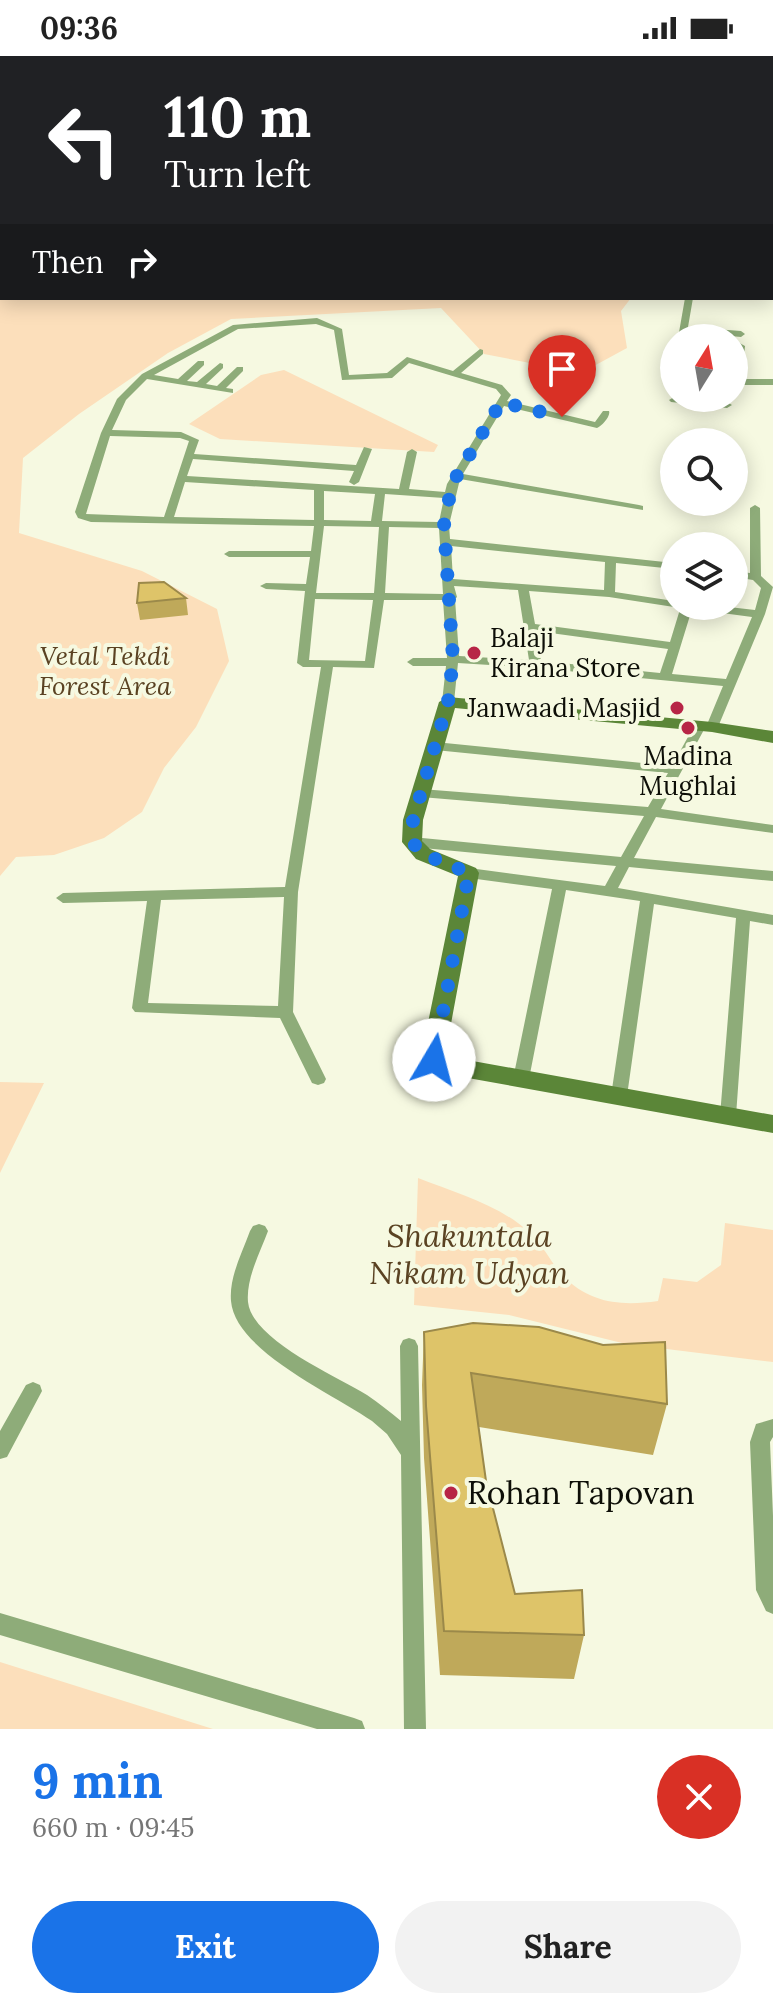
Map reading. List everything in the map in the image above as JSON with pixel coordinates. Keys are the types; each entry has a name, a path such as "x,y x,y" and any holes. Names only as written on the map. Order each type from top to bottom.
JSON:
{"street":[{"path":"685,324 689,300"},
{"path":"444,525 168,520 82,516 80,512 106,433 122,399 145,376 236,327 317,321 338,329 345,378 389,376 407,360 503,390 506,395 457,476 450,495 444,525 451,597 452,661 448,702 413,820 412,842 423,854 469,873 609,891 773,920"},
{"path":"454,374 480,352"},
{"path":"180,382 201,363"},
{"path":"199,385 220,366"},
{"path":"145,376 224,390 240,369"},
{"path":"748,382 773,382"},
{"path":"501,402 597,425 606,413"},
{"path":"106,433 190,437 194,444 168,520"},
{"path":"354,482 367,449"},
{"path":"403,492 412,452"},
{"path":"188,456 360,468"},
{"path":"269,484 277,462"},
{"path":"457,476 639,508"},
{"path":"181,479 450,495"},
{"path":"319,487 303,663 327,666 370,665 379,596 380,491"},
{"path":"755,508 756,577"},
{"path":"444,542 660,564"},
{"path":"229,554 315,554"},
{"path":"609,594 611,558"},
{"path":"609,891 651,812 706,726 729,683 759,614 767,587 756,577 748,576"},
{"path":"449,582 609,594 660,602"},
{"path":"266,586 310,592 451,597"},
{"path":"523,588 536,664"},
{"path":"748,613 759,614"},
{"path":"665,676 684,620"},
{"path":"530,627 675,646"},
{"path":"413,662 536,664 729,683"},
{"path":"318,1079 285,1012 291,892 327,666"},
{"path":"448,702 706,726 773,737"},
{"path":"435,746 676,770"},
{"path":"421,793 651,812 773,829"},
{"path":"412,842 773,876"},
{"path":"469,873 434,1060 440,1064 773,1124"},
{"path":"521,1079 560,885"},
{"path":"63,898 291,892"},
{"path":"155,896 140,1008 285,1012"},
{"path":"619,1096 648,898"},
{"path":"728,1116 743,915"},
{"path":"259,1231 241,1282 242,1314 261,1340 353,1396 393,1427 411,1454"},
{"path":"415,1353 411,1454 415,1729"},
{"path":"0,1450 33,1391"},
{"path":"773,1428 765,1428 760,1435 766,1590 773,1604"},
{"path":"0,1624 354,1729"}],"green space":[{"name":"Vetal Tekdi Forest Area","path":"0,300 629,300 621,311 627,348 581,373 484,354 441,308 231,319 168,353 79,414 23,458 19,533 142,571 217,609 229,661 196,727 164,768 142,812 104,838 54,855 16,857 0,876"},
{"path":"284,370 438,445 434,452 220,439 189,424 261,375"},
{"path":"0,1082 44,1083 0,1173"},
{"name":"Shakuntala Nikam Udyan","path":"418,1178 503,1213 533,1236 573,1285 595,1297 619,1303 658,1301 663,1278 697,1282 721,1265 725,1223 773,1230 773,1362 626,1344 509,1315 414,1305"},
{"path":"0,1662 213,1729 0,1729"}],"building":[{"path":"164,582 186,598 137,603 139,583"},
{"path":"473,1323 539,1327 603,1345 665,1342 667,1404 471,1373 486,1481 515,1594 582,1590 584,1635 444,1631 426,1406 424,1332"}],"place":[{"name":"Balaji Kirana Store","path":"474,653"},
{"name":"Janwaadi Masjid","path":"677,708"},
{"name":"Madina Mughlai","path":"688,728"},
{"name":"Rohan Tapovan","path":"451,1493"}],"route":[{"path":"434,1060 433,1052 469,873 423,854 412,842 413,820 448,702 453,659 451,597 444,542 452,484 501,402 562,417"}]}
